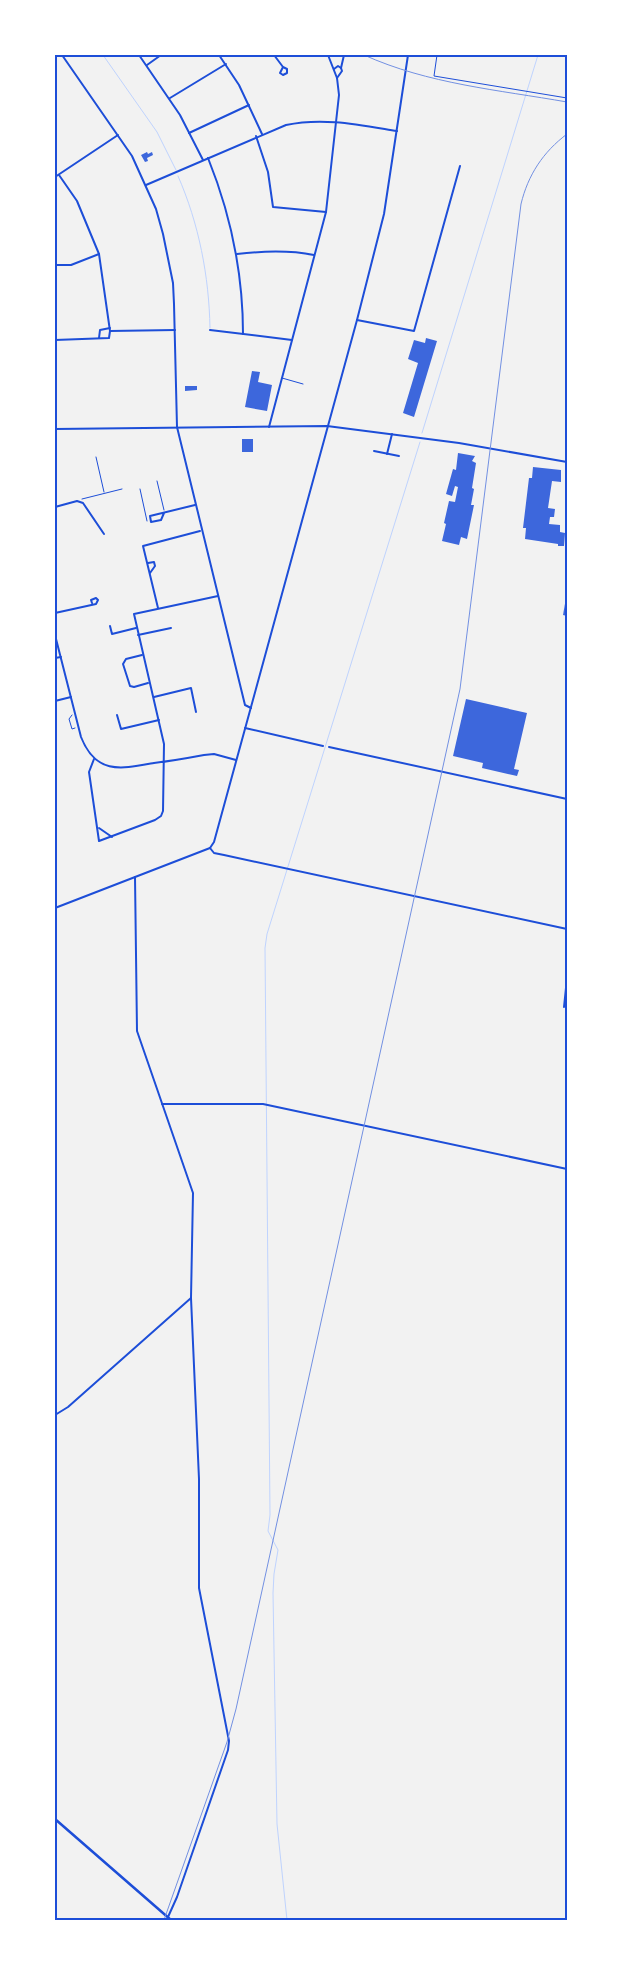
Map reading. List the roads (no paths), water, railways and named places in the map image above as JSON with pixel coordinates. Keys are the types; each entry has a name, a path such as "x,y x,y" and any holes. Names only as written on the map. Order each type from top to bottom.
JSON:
{"main road":[{"path":"55,1819 171,1920"}],"street":[{"path":"62,55 132,156 146,186 163,234 173,283 176,427 245,705 251,708"},
{"path":"139,55 169,98 203,160"},
{"path":"146,66 161,55"},
{"path":"219,55 249,105 262,134"},
{"path":"274,55 283,67"},
{"path":"269,428 326,212 339,95 337,78 328,55"},
{"path":"337,78 342,70 344,55"},
{"path":"55,908 210,848 213,845 357,320 384,214 408,55"},
{"path":"169,98 226,64"},
{"path":"334,69 338,66 341,68"},
{"path":"189,133 249,105"},
{"path":"146,186 256,136 286,125 300,122 336,122 397,130"},
{"path":"55,178 118,135"},
{"path":"256,136 266,167 273,207 326,212"},
{"path":"208,158 228,215 237,254 243,302 243,334"},
{"path":"357,320 414,331 460,166"},
{"path":"55,340 109,338 110,330 99,254 77,201 59,175"},
{"path":"237,254 291,252 315,255"},
{"path":"55,265 71,265 99,254"},
{"path":"99,339 100,330 175,330"},
{"path":"210,330 292,340"},
{"path":"55,429 327,426 502,449 567,462"},
{"path":"387,454 392,434"},
{"path":"374,452 400,456"},
{"path":"55,507 77,501 83,503 104,534"},
{"path":"164,513 161,520 151,522 150,516 195,505"},
{"path":"158,608 143,546 201,531"},
{"path":"148,563 154,562 155,566 150,573"},
{"path":"94,759 89,772 99,841 161,816 163,811 164,744 134,614 218,596"},
{"path":"55,613 92,603"},
{"path":"110,626 112,634 136,628"},
{"path":"138,635 171,628"},
{"path":"55,634 78,728 85,748 94,759 115,769 214,754 236,760"},
{"path":"142,655 124,660 128,682 130,686 134,687 149,683"},
{"path":"55,658 61,657"},
{"path":"154,697 191,688 196,712"},
{"path":"55,701 71,697"},
{"path":"117,715 120,728 159,720"},
{"path":"245,728 323,746"},
{"path":"329,747 567,799"},
{"path":"98,827 112,836"},
{"path":"210,848 214,852 224,855 287,870 567,929"},
{"path":"135,877 137,1030 193,1193 191,1298 199,1479 199,1588 229,1745 177,1897 168,1917"},
{"path":"564,1007 567,978"},
{"path":"162,1104 262,1104 567,1170"},
{"path":"55,1415 68,1407 191,1298"}],"lane":[{"path":"282,378 303,384"}],"waterway":[{"path":"103,55 157,132 176,170"},
{"path":"422,433 538,55"},
{"path":"178,176 192,213 202,250 208,289 210,328"},
{"path":"287,1920 277,1824 273,1593 278,1550 268,1531 270,1515 265,948 267,934 420,442"}],"railway":[{"path":"364,55 388,65 438,79 490,90 567,102"},
{"path":"164,1920 227,1742 236,1709 460,689 521,204 532,174 544,156 567,134"}]}
